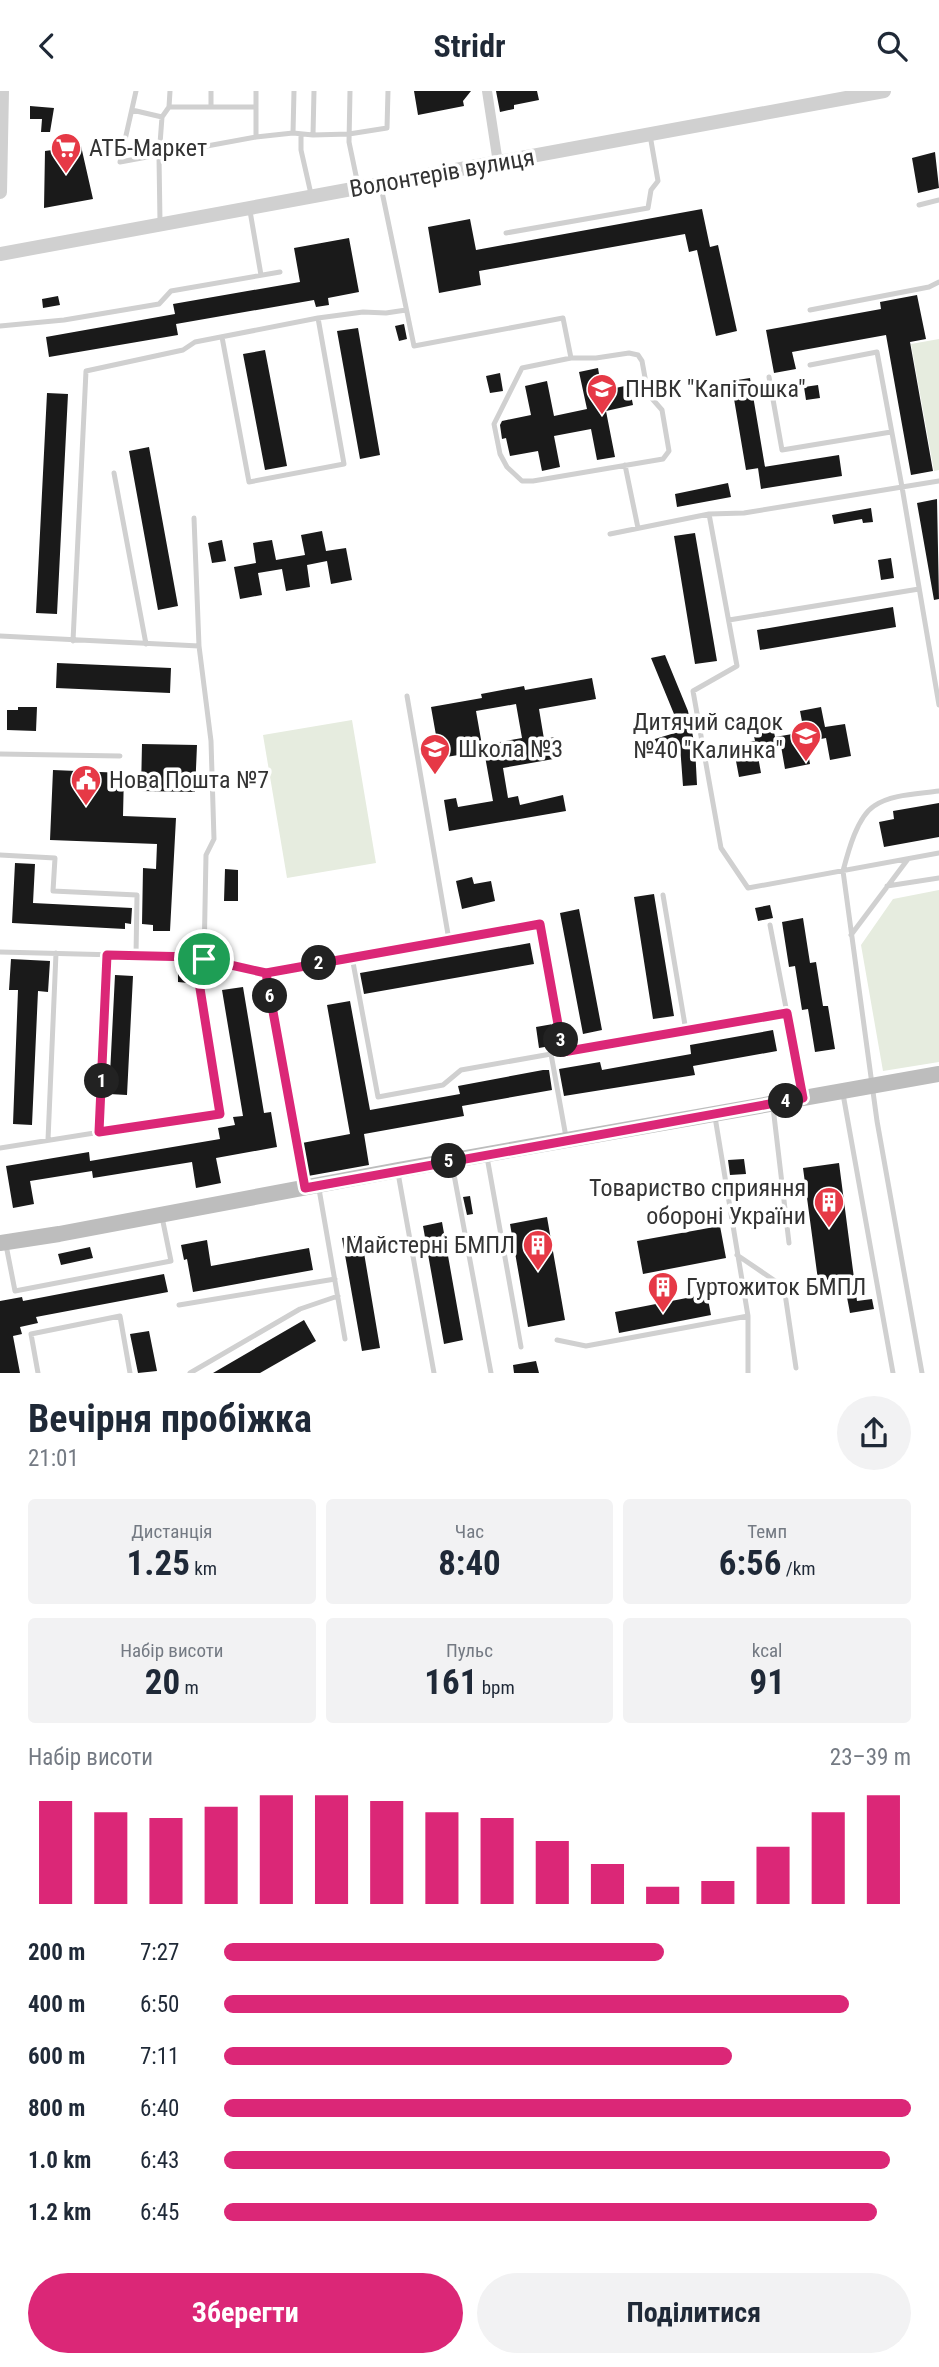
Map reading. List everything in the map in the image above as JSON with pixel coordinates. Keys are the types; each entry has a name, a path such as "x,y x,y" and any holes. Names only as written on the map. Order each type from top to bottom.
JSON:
{"main road":[{"path":"3,1242 939,1074"}],"street":[{"path":"0,192 2,91"},
{"path":"487,91 498,163"},
{"name":"Волонтерів вулиця","path":"0,254 884,91"}],"lane":[{"path":"136,91 120,162 159,157 256,137 293,133 349,134 387,128 388,91"},
{"path":"160,224 159,157 162,117 169,107 170,91"},
{"path":"211,91 211,106"},
{"path":"256,91 256,137"},
{"path":"293,133 294,91"},
{"path":"313,135 314,91"},
{"path":"350,91 349,134 359,188"},
{"path":"169,107 256,107"},
{"path":"132,110 162,117"},
{"path":"301,135 301,150 312,196"},
{"path":"506,233 648,208 651,190 658,181 650,135"},
{"path":"380,184 414,346 563,318 571,358"},
{"path":"919,205 939,200"},
{"path":"249,208 261,275"},
{"path":"0,326 64,320 159,304 171,291 280,272"},
{"path":"810,310 929,288 939,282"},
{"path":"73,641 86,371 183,350 195,342 318,318 406,310"},
{"path":"222,337 249,482 344,464 318,318"},
{"path":"810,365 877,352 939,705"},
{"path":"629,353 638,355 642,361 648,394 662,409 669,451 663,459 533,481 522,481 514,475 500,454 494,424 522,368 571,358 596,358 629,353"},
{"path":"769,377 782,450 891,432"},
{"path":"625,465 638,528"},
{"path":"114,473 146,644"},
{"path":"610,534 709,514 744,513 939,481"},
{"path":"709,514 737,666 693,691 721,848 748,888 939,853"},
{"path":"194,519 199,646 211,741 214,839 206,855 204,959"},
{"path":"729,620 919,589"},
{"path":"0,636 199,646"},
{"path":"407,696 449,940"},
{"path":"0,754 120,756"},
{"path":"922,1373 877,1121 843,871 853,837 872,807 888,799 939,791"},
{"path":"0,855 55,858 53,891 138,895 136,955"},
{"path":"851,935 908,859"},
{"path":"887,886 939,878"},
{"path":"663,895 686,1031"},
{"path":"0,952 195,957 266,973 540,924 563,1052"},
{"path":"770,925 803,1098"},
{"path":"48,1140 57,953"},
{"path":"99,1132 107,955"},
{"path":"0,1148 220,1114 195,957"},
{"path":"352,957 378,1097 443,1084 461,1070 787,1013"},
{"path":"266,973 312,1187 335,1279 345,1339"},
{"path":"551,1054 567,1140"},
{"path":"842,1091 893,1373"},
{"path":"773,1103 789,1243"},
{"path":"714,1114 748,1316 748,1373"},
{"path":"487,1154 520,1347"},
{"path":"452,1161 491,1373"},
{"path":"398,1170 434,1373"},
{"path":"3,1242 15,1291 170,1261 162,1215"},
{"path":"737,1255 784,1286 796,1367"},
{"path":"179,1305 335,1279"},
{"path":"190,1373 300,1309 338,1296"},
{"path":"38,1373 31,1334 120,1316 130,1373"},
{"path":"557,1340 586,1346 748,1316"}],"shaded area":[{"path":"939,339 939,470 934,471 911,344"},
{"path":"352,720 376,863 287,878 263,735"},
{"path":"939,890 939,1062 883,1071 861,945 893,899"}],"building":[{"path":"414,91 471,91 463,101 464,106 418,115"},
{"path":"496,91 537,91 539,100 514,105 514,109 500,112"},
{"path":"30,106 54,108 50,132 41,132 42,119 30,119"},
{"name":"АТБ-Маркет","path":"81,146 93,199 44,208 45,151"},
{"path":"935,152 939,188 918,193 912,158"},
{"path":"702,209 710,247 718,245 737,331 716,336 697,250 689,252 685,234 479,271 481,285 439,293 428,227 470,219 476,250"},
{"path":"349,238 359,292 328,298 329,305 316,307 314,300 176,324 178,335 49,357 46,337 175,314 173,304 300,282 294,248"},
{"path":"917,295 926,339 910,342 933,471 911,475 886,335 792,352 796,369 774,373 766,330 881,309 880,302"},
{"path":"58,296 60,305 43,308 42,299"},
{"path":"404,324 407,339 399,341 395,326"},
{"path":"358,328 380,455 360,459 337,331"},
{"path":"265,350 287,466 265,470 243,354"},
{"path":"598,368 602,391 629,385 633,405 606,411 615,457 597,460 591,429 554,436 560,467 542,471 538,451 510,456 506,438 502,439 500,425 502,421 531,415 525,386 547,381 554,416 587,409 579,372"},
{"path":"500,373 503,391 490,393 486,376"},
{"path":"750,378 765,467 746,470 731,381"},
{"path":"818,385 820,398 806,400 804,387"},
{"path":"47,393 68,394 57,614 36,613"},
{"path":"149,447 178,606 158,610 129,451"},
{"path":"839,455 842,476 761,489 758,468"},
{"path":"728,483 731,497 677,507 675,494"},
{"path":"937,499 939,599 934,600 917,503"},
{"path":"871,508 873,522 863,523 862,519 834,524 832,515"},
{"path":"322,531 326,551 346,548 352,580 331,584 327,561 307,565 310,587 286,591 282,569 258,573 262,595 240,599 234,567 256,563 253,543 272,540 276,560 305,555 301,535"},
{"path":"695,533 717,661 695,664 674,536"},
{"path":"222,540 226,561 212,563 208,543"},
{"path":"891,558 894,578 881,580 878,560"},
{"path":"893,607 896,627 760,650 757,630"},
{"path":"665,655 688,711 695,747 697,785 683,786 680,745 650,755 645,742 678,732 674,714 651,658"},
{"path":"57,663 171,668 170,693 56,688"},
{"path":"592,678 596,699 539,709 544,739 555,737 559,758 503,768 508,798 518,796 520,805 563,795 566,811 449,831 444,800 456,798 458,807 493,801 483,745 522,738 516,704 476,711 483,751 440,758 431,707 482,698 481,694 524,686 525,690"},
{"path":"18,707 37,707 36,731 7,730 7,710 18,710"},
{"path":"821,707 825,727 845,724 851,756 830,760 826,738 806,742 810,764 785,769 781,746 757,751 761,773 739,777 733,745 755,741 751,721 771,717 775,737 804,732 800,711"},
{"path":"142,744 197,745 195,792 141,791"},
{"path":"53,770 124,773 123,816 176,818 170,931 153,931 153,925 142,924 143,868 156,869 157,844 50,840"},
{"path":"939,803 939,837 884,847 879,822 894,819 893,811"},
{"path":"15,863 35,864 33,903 132,908 131,924 125,923 125,929 12,923"},
{"path":"225,869 238,870 238,901 224,901"},
{"path":"472,877 474,884 491,881 495,901 462,909 456,881"},
{"path":"654,894 674,1016 653,1019 634,897"},
{"path":"770,905 773,918 758,921 755,908"},
{"path":"579,909 602,1030 583,1034 560,913"},
{"path":"803,918 810,963 816,962 823,1006 828,1006 835,1049 815,1052 808,1009 802,1010 795,966 789,967 782,922"},
{"path":"530,943 534,964 364,994 360,973"},
{"path":"11,959 50,961 48,992 38,991 32,1125 13,1124 18,990 9,990"},
{"path":"178,967 188,967 188,983 178,982"},
{"path":"115,975 133,976 127,1095 109,1094"},
{"path":"243,987 264,1113 271,1112 277,1147 216,1158 221,1183 196,1188 192,1162 93,1178 92,1171 30,1181 34,1204 13,1208 6,1166 89,1152 90,1161 220,1139 218,1128 235,1125 233,1117 243,1116 222,990"},
{"path":"350,1001 370,1110 460,1094 458,1086 543,1070 549,1070 552,1090 462,1106 464,1116 364,1134 369,1165 308,1176 302,1143 350,1134 327,1005"},
{"path":"553,1024 556,1045 539,1048 536,1027"},
{"path":"773,1030 777,1051 693,1066 695,1075 564,1096 559,1069 600,1062 602,1070 691,1054 690,1045"},
{"path":"744,1159 746,1174 730,1175 728,1160"},
{"name":"Товариство сприяння обороні України","path":"839,1163 857,1301 872,1299 874,1309 850,1313 846,1292 820,1295 803,1168"},
{"path":"470,1196 473,1214 467,1215 463,1197"},
{"name":"Майстерні БМПЛ","path":"547,1217 565,1320 528,1327 510,1224"},
{"path":"442,1222 463,1340 444,1344 423,1226"},
{"path":"720,1226 726,1258 643,1274 637,1241"},
{"path":"361,1235 380,1348 362,1351 342,1238"},
{"path":"207,1240 211,1266 309,1248 313,1270 193,1292 187,1259 184,1260 181,1245"},
{"path":"90,1247 93,1258 61,1265 58,1254"},
{"path":"164,1274 168,1292 36,1317 38,1323 20,1327 22,1334 13,1336 20,1373 0,1373 0,1301 22,1297 23,1301"},
{"name":"Гуртожиток БМПЛ","path":"707,1294 711,1315 619,1333 615,1312"},
{"path":"304,1320 316,1341 260,1373 213,1373"},
{"path":"149,1331 157,1371 138,1373 130,1334"},
{"path":"536,1361 539,1373 514,1373 513,1365"}],"place":[{"name":"АТБ-Маркет","path":"66,175"},
{"name":"ПНВК \"Капітошка\"","path":"602,416"},
{"name":"Дитячий садок №40 \"Калинка\"","path":"806,763"},
{"name":"Школа №3","path":"435,776"},
{"name":"Нова Пошта №7","path":"86,807"},
{"name":"Товариство сприяння обороні України","path":"829,1229"},
{"name":"Майстерні БМПЛ","path":"538,1272"},
{"name":"Гуртожиток БМПЛ","path":"663,1314"}],"route":[{"path":"204,959 195,957 220,1114 99,1132 107,955 195,957 266,973 540,924 563,1052 787,1013 803,1098 305,1188 266,973 204,959"}]}
